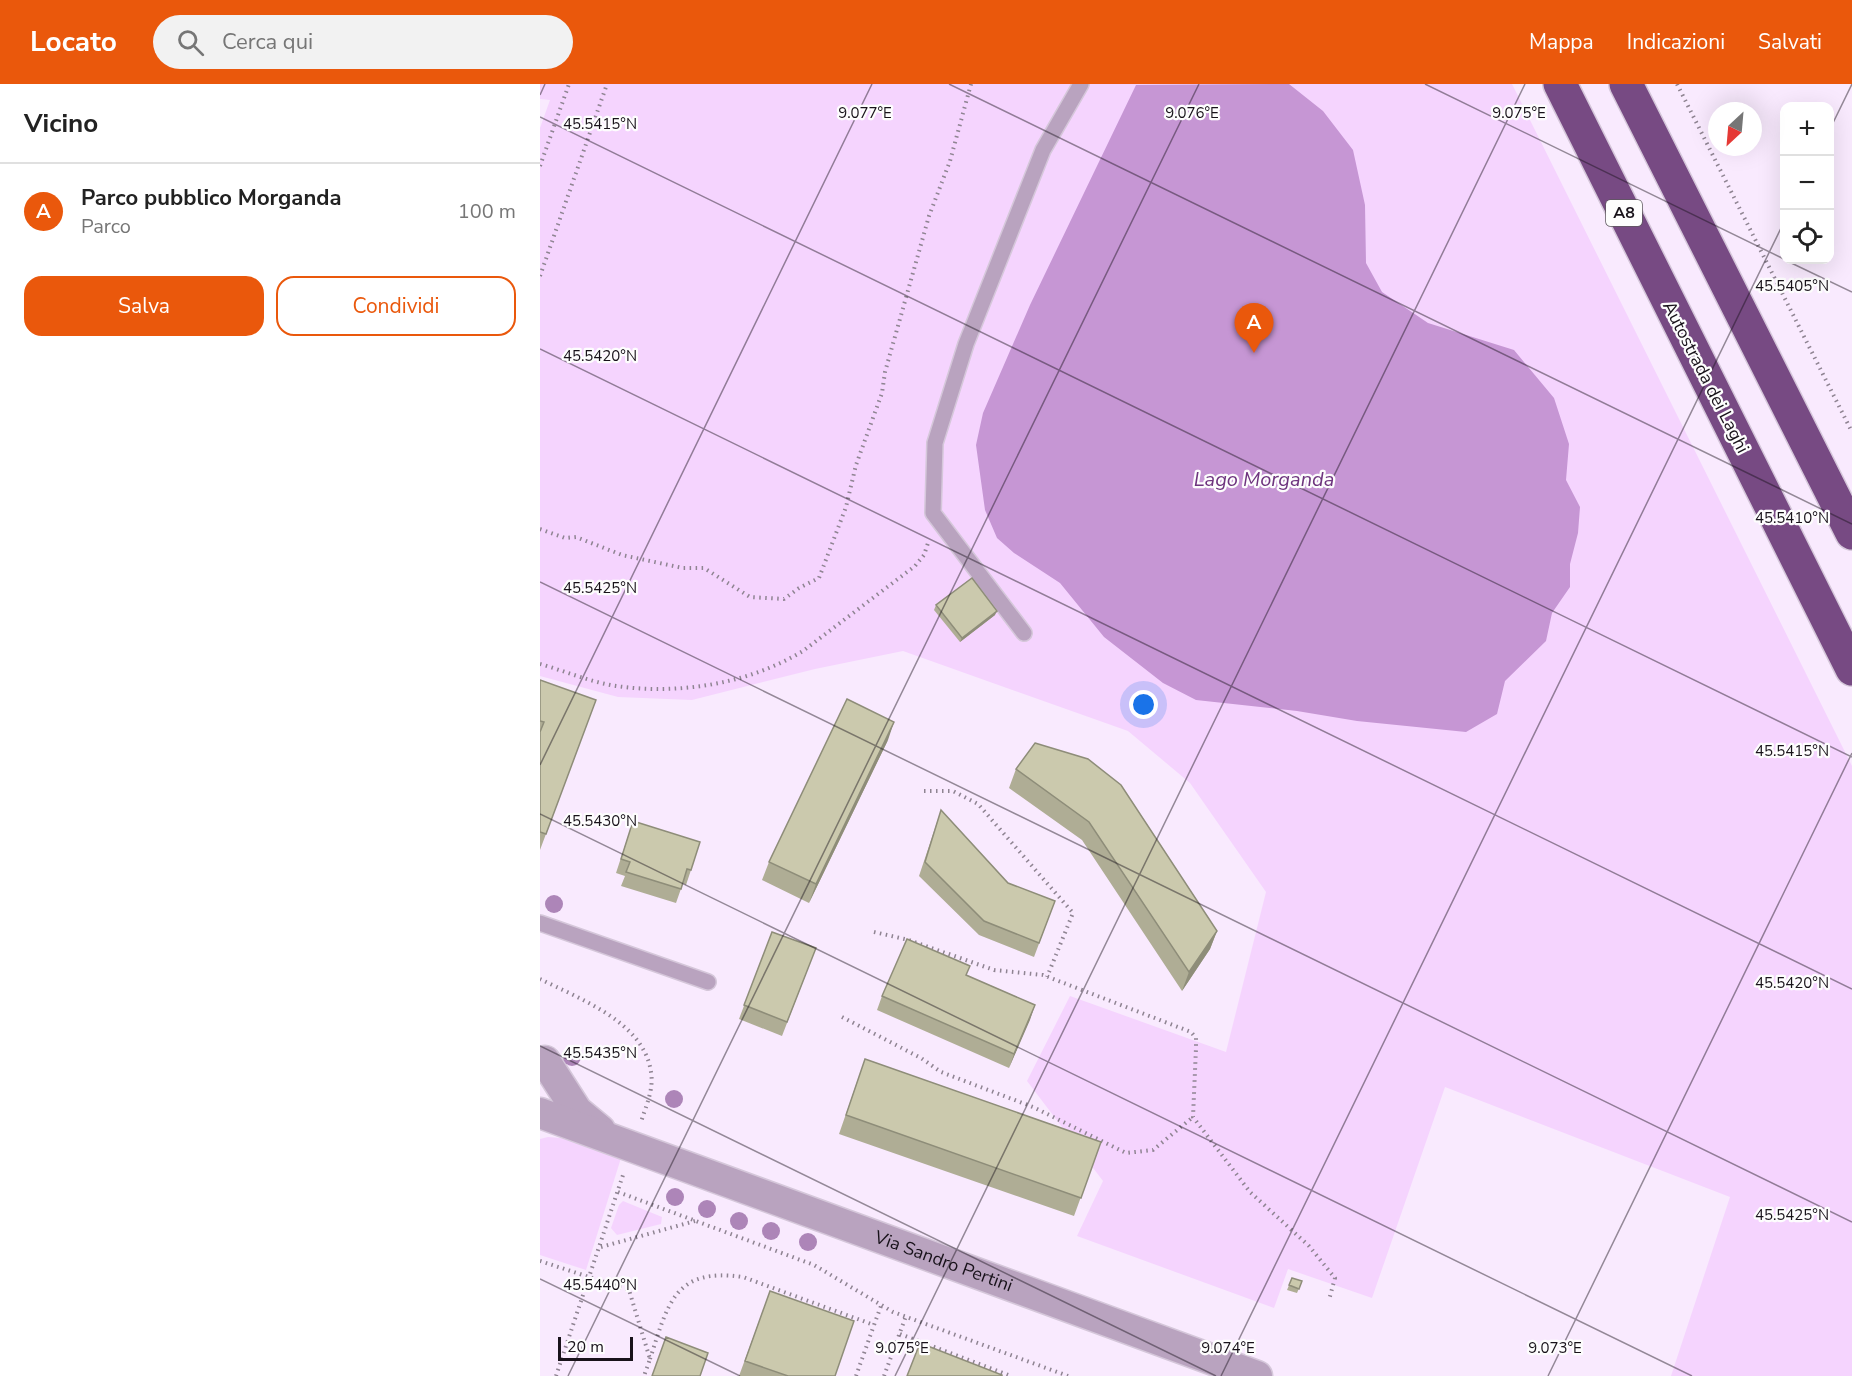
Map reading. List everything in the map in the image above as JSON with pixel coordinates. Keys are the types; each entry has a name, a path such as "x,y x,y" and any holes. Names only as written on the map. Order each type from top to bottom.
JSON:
{"highway":[{"name":"Autostrada dei Laghi","path":"1560,84 1852,669"},
{"path":"1626,84 1852,533"}],"street":[{"name":"Via Sandro Pertini","path":"542,1065 589,1122 633,1145"},
{"name":"Via Sandro Pertini","path":"546,1118 633,1145 1257,1376"}],"lane":[{"path":"1024,633 933,513 935,443 966,344 1042,150 1081,84"},
{"path":"540,923 708,982"}],"path":[{"path":"540,166 569,84"},
{"path":"540,276 607,84"},
{"path":"540,529 565,538 576,537 622,555 683,568 704,568 750,597 784,599 819,578 846,507 856,465 882,393 885,372 929,216 950,160 970,84"},
{"path":"1677,84 1852,432"},
{"path":"540,664 614,685 682,689 730,680 788,661 915,566 924,555 933,513"},
{"path":"924,790 952,791 978,804 1073,913 1047,977"},
{"path":"874,932 909,940 994,969 1047,977 1191,1032 1196,1038 1193,1117 1250,1192 1310,1246 1335,1278 1329,1300"},
{"path":"540,979 622,1025 641,1044 648,1060 651,1081 648,1101 556,1376"},
{"path":"842,1017 921,1058 941,1072 1033,1107 1126,1153 1153,1150 1193,1117"},
{"path":"618,1192 828,1271 881,1306 1068,1376"},
{"path":"600,1248 696,1220"},
{"path":"540,1261 629,1290 650,1359"},
{"path":"644,1376 664,1316 676,1294 688,1282 703,1276 725,1274 743,1277 874,1325"},
{"path":"856,1376 881,1306"},
{"path":"884,1376 906,1316"},
{"path":"900,1334 1011,1376"}],"shaded area":[{"path":"540,84 1512,84 1852,766 1852,1376 1671,1376 1730,1197 1445,1087 1372,1298 1288,1269 1274,1308 1077,1236 1103,1181 1027,1081 1070,996 1226,1052 1266,892 1190,783 1128,731 903,651 815,669 692,700 618,697 540,676 540,128 550,100 540,99"},
{"path":"561,1138 621,1158 586,1270 540,1255 540,1139"},
{"path":"623,1201 662,1217 661,1224 617,1235 611,1228 619,1205"}],"water":[{"name":"Lago Morganda","path":"1289,84 1323,111 1353,150 1365,205 1366,263 1382,292 1428,323 1514,350 1554,398 1569,444 1566,480 1580,507 1578,533 1570,564 1570,587 1552,613 1546,641 1505,681 1497,714 1466,732 1357,721 1297,711 1196,700 1163,683 1104,637 1060,583 1014,553 997,538 985,510 976,445 983,413 1030,305 1136,85"}],"building":[{"path":"972,578 997,611 962,638 936,605"},
{"path":"540,680 596,700 546,834 540,832 540,732 544,722 540,721"},
{"path":"847,699 894,722 816,884 769,862"},
{"path":"1035,743 1088,759 1121,785 1217,931 1189,972 1089,822 1016,769"},
{"path":"941,810 1008,883 1055,901 1039,943 984,921 925,862"},
{"path":"633,821 700,842 691,870 687,869 681,889 626,872 630,862 621,859"},
{"path":"772,932 816,948 787,1022 744,1005"},
{"path":"907,939 970,966 966,975 1035,1005 1014,1054 882,996"},
{"path":"865,1059 1101,1142 1081,1198 846,1115"},
{"path":"1292,1278 1302,1281 1299,1289 1289,1285"},
{"path":"770,1291 854,1321 835,1376 788,1376 745,1361"},
{"path":"666,1337 708,1353 700,1376 652,1376"},
{"path":"920,1343 1002,1375 1002,1376 907,1376"}],"place":[{"name":"Parco pubblico Morganda","path":"1254,353"}]}
